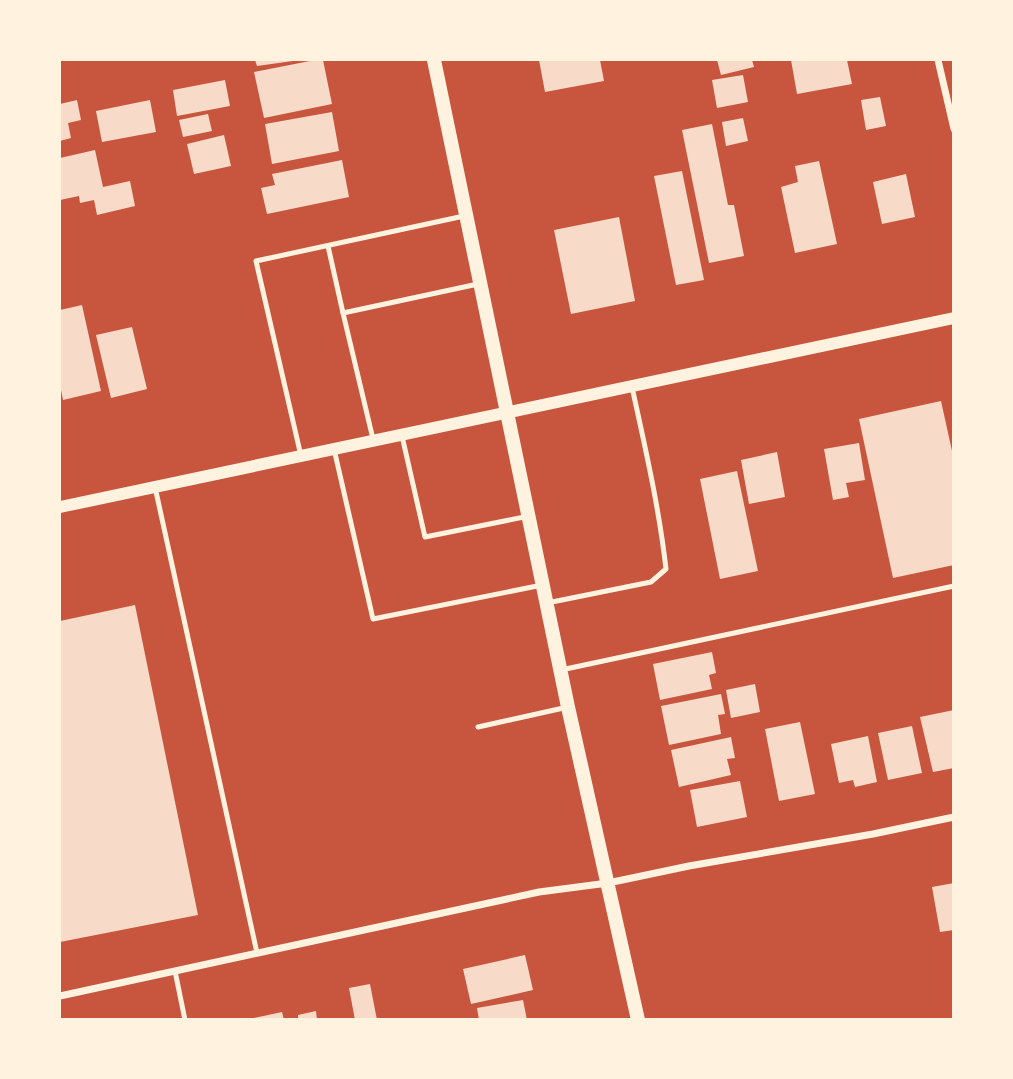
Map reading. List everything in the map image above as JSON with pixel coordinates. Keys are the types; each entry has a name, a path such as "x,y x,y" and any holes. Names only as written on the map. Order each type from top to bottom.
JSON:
{"main road":[{"path":"434,60 568,707 638,1020"}],"street":[{"path":"939,60 954,129"},
{"path":"60,507 954,318"},
{"path":"60,996 539,892 608,883 954,817"}],"lane":[{"path":"301,456 256,261 467,215"},
{"path":"328,246 374,441"},
{"path":"343,313 481,283"},
{"path":"547,603 651,582 666,569 632,387"},
{"path":"402,436 425,537 530,516"},
{"path":"334,449 373,619 543,585"},
{"path":"155,487 257,953"},
{"path":"561,670 954,586"},
{"path":"478,727 568,707"},
{"path":"175,971 185,1020"}],"building":[{"path":"255,60 293,60 293,61 257,66"},
{"path":"323,60 332,104 264,118 254,72"},
{"path":"539,60 600,60 604,81 545,92"},
{"path":"717,60 752,60 754,67 721,75"},
{"path":"791,60 847,60 852,84 797,94"},
{"path":"743,75 748,102 717,108 712,80"},
{"path":"225,80 230,106 177,116 173,90"},
{"path":"880,97 886,126 866,130 861,100"},
{"path":"77,100 81,120 68,123 71,138 60,141 60,104"},
{"path":"150,100 156,132 102,142 96,111"},
{"path":"332,112 339,151 272,164 265,124"},
{"path":"208,114 212,131 183,137 179,120"},
{"path":"743,118 748,141 726,146 722,122"},
{"path":"712,124 728,205 734,205 744,256 709,263 682,130"},
{"path":"224,135 231,166 194,174 187,144"},
{"path":"95,150 103,187 130,181 135,206 97,215 94,200 80,203 79,196 60,200 60,158"},
{"path":"342,160 349,197 267,214 261,188 275,185 272,174"},
{"path":"819,161 837,244 795,253 781,187 798,182 795,166"},
{"path":"682,171 704,280 676,285 654,176"},
{"path":"906,174 915,217 882,224 873,182"},
{"path":"619,217 635,301 571,314 554,230"},
{"path":"82,305 101,391 63,400 60,385 60,310"},
{"path":"132,327 147,389 111,398 96,335"},
{"path":"941,401 954,460 954,565 893,578 859,419"},
{"path":"859,443 865,480 846,483 849,497 833,500 824,449"},
{"path":"777,452 785,497 749,504 741,460"},
{"path":"737,471 758,571 720,579 700,479"},
{"path":"135,605 198,915 60,942 60,621"},
{"path":"712,652 716,673 709,675 712,689 660,700 653,664"},
{"path":"755,684 760,712 731,718 726,690"},
{"path":"721,694 725,714 718,715 721,734 669,745 661,706"},
{"path":"954,710 954,768 933,772 920,717"},
{"path":"800,722 815,794 779,801 765,729"},
{"path":"912,726 922,773 888,780 878,733"},
{"path":"868,736 877,782 855,787 853,780 839,783 831,744"},
{"path":"731,737 735,758 727,759 731,775 679,787 671,750"},
{"path":"740,781 747,817 697,827 690,790"},
{"path":"954,883 954,930 940,932 932,887"},
{"path":"525,955 533,990 471,1004 463,969"},
{"path":"370,984 377,1020 355,1020 349,988"},
{"path":"523,1000 527,1020 479,1020 477,1008"},
{"path":"316,1011 317,1020 298,1020 298,1015"},
{"path":"282,1012 284,1020 254,1020 254,1018"}]}
